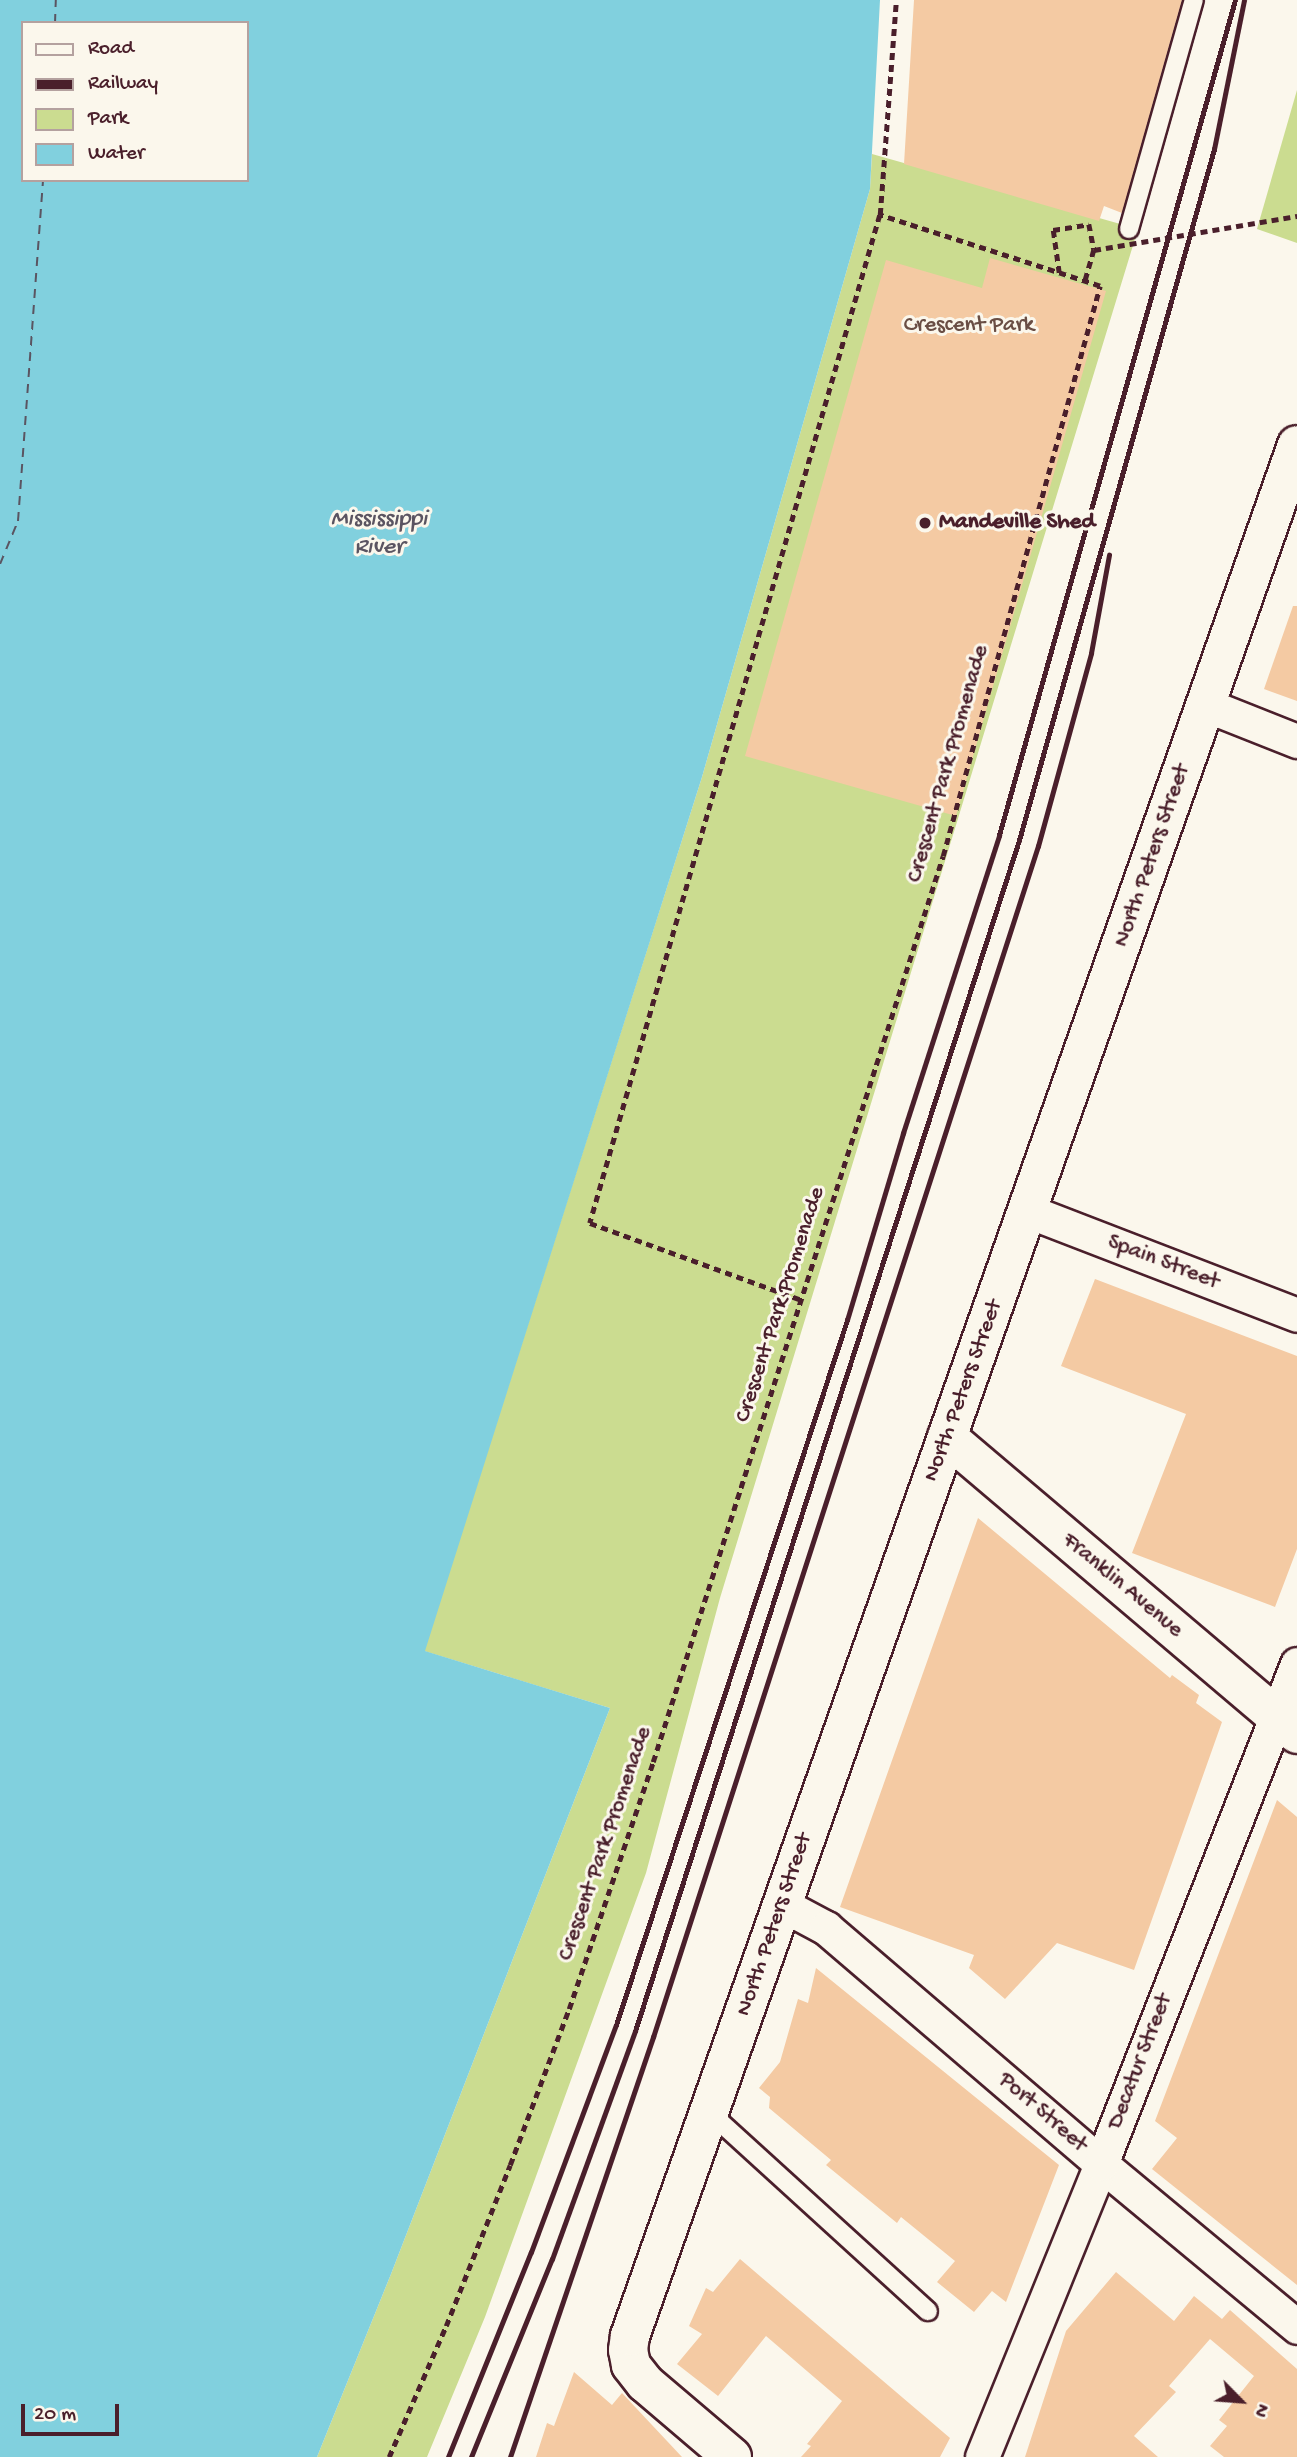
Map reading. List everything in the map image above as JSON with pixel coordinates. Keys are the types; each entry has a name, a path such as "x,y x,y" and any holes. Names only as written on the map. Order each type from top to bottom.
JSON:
{"street":[{"name":"North Peters Street","path":"732,2457 645,2383 631,2365 628,2350 630,2336 1297,445"},
{"path":"1206,705 1297,741"},
{"name":"Spain Street","path":"1028,1211 1297,1315"},
{"name":"Franklin Avenue","path":"947,1437 1287,1726"},
{"name":"Decatur Street","path":"982,2457 1101,2164 1287,1726 1297,1664"},
{"name":"Port Street","path":"783,1905 826,1928 1101,2164 1297,2327"}],"lane":[{"path":"1129,229 1194,0"},
{"path":"709,2112 928,2311"}],"path":[{"path":"801,1300 590,1223 880,215 896,0"},
{"path":"880,215 1085,281 1094,250 1089,224 1053,230 1059,272"},
{"path":"1094,250 1297,216"},
{"name":"Crescent Park Promenade","path":"389,2457 446,2326 569,2009 653,1762 801,1300 943,856 1100,286 1085,281"}],"green space":[{"path":"1297,90 1297,243 1257,229"},
{"name":"Crescent Park","path":"872,154 1138,229 720,1598 646,1873 485,2317 427,2457 317,2457 391,2274 610,1708 424,1651 702,777 870,189"}],"water":[{"name":"Mississippi River","path":"0,0 880,0 870,189 702,777 425,1651 610,1708 391,2274 317,2457 0,2457"}],"building":[{"path":"914,0 1182,0 1122,213 1104,206 1099,221 904,164"},
{"name":"Mandeville Shed","path":"990,258 1106,291 956,816 745,756 886,260 982,288"},
{"path":"1293,606 1297,606 1297,701 1264,689"},
{"path":"1095,1279 1297,1356 1297,1549 1275,1607 1132,1553 1186,1414 1061,1366"},
{"path":"978,1518 1170,1678 1172,1675 1199,1695 1196,1703 1222,1722 1134,1970 1057,1943 1005,1999 969,1968 974,1955 840,1907"},
{"path":"1277,1800 1297,1817 1297,2285 1152,2169 1177,2138 1155,2121"},
{"path":"816,1968 1059,2165 1006,2302 992,2291 974,2312 937,2282 955,2261 901,2217 897,2223 826,2165 831,2160 769,2108 770,2097 759,2088 780,2062 798,1999 808,2003"},
{"path":"740,2259 950,2438 940,2457 801,2457 811,2446 807,2444 842,2401 766,2336 718,2396 677,2364 702,2334 689,2326 706,2288 713,2292"},
{"path":"1116,2272 1174,2321 1194,2296 1222,2319 1230,2310 1297,2369 1297,2457 1224,2457 1210,2446 1227,2426 1219,2420 1254,2376 1210,2339 1169,2386 1176,2392 1134,2436 1158,2457 1025,2457 1066,2331"},
{"path":"574,2372 612,2405 622,2393 682,2457 536,2457 547,2423 554,2426"}],"ferry route":[{"path":"55,21 56,0"},
{"path":"0,564 18,521 43,182"}],"railway":[{"path":"448,2457 531,2252 616,2025 847,1320 903,1133 999,835 1235,0"},
{"path":"471,2457 552,2259 635,2031 1019,840 1214,149 1244,0"},
{"path":"510,2457 653,2037 1038,846 1091,653 1109,555"}],"place":[{"name":"Mandeville Shed","path":"925,523"}]}
